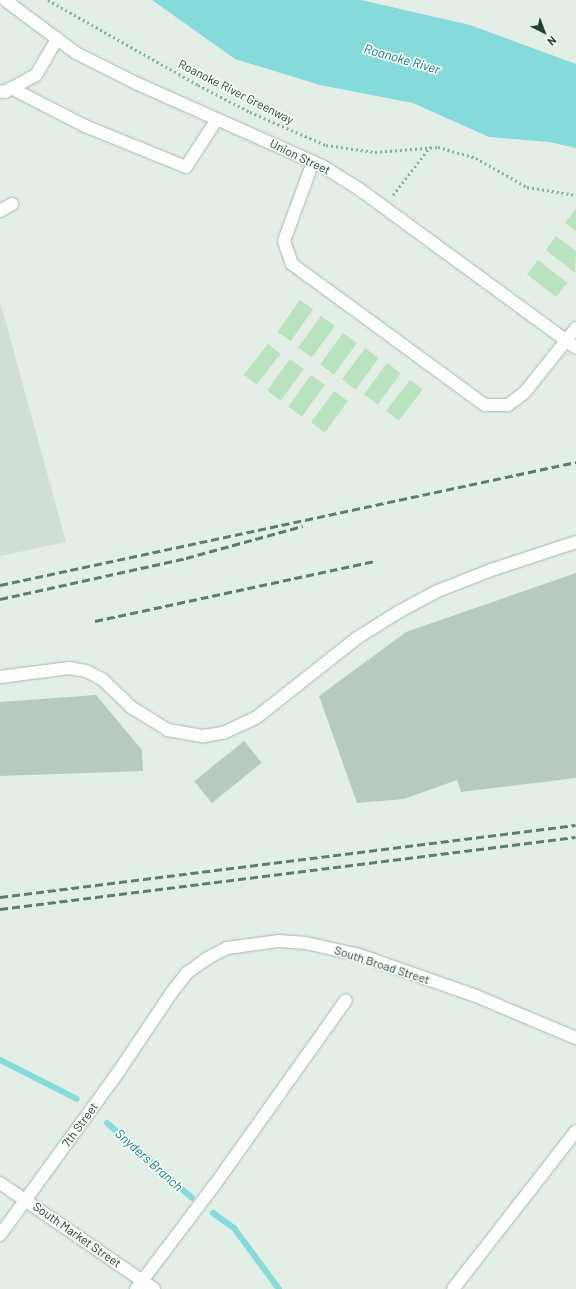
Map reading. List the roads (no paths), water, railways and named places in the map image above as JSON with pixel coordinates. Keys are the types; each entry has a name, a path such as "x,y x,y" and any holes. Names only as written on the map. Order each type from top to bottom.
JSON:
{"street":[{"name":"Union Street","path":"5,0 76,53 138,84 313,162 359,189 576,348"},
{"path":"6,89 36,76 57,38"},
{"path":"6,89 85,126 186,167 217,119"},
{"path":"313,162 284,241 292,264 484,405 508,405 525,392 576,328"},
{"path":"0,211 12,204"},
{"path":"0,677 69,668 86,671 102,679 144,717 168,730 203,736 223,733 257,717 357,638 400,611 435,592 484,573 576,542"},
{"name":"South Broad Street","path":"158,1013 187,973 206,959 227,948 278,940 306,943 359,955 476,996 576,1038"},
{"path":"139,1285 216,1183 346,1000"},
{"name":"7th Street","path":"0,1235 158,1013"},
{"path":"453,1289 576,1131"},
{"name":"South Market Street","path":"0,1183 26,1199 139,1285 154,1289"}],"water":[{"name":"Roanoke River","path":"152,0 361,0 470,25 576,64 576,148 549,142 489,137 413,103 320,85 235,59"}],"waterway":[{"name":"Snyders Branch","path":"0,1060 77,1099"},
{"name":"Snyders Branch","path":"107,1123 192,1198"},
{"name":"Snyders Branch","path":"213,1213 234,1228 279,1289"}],"railway":[{"path":"0,585 576,462"},
{"path":"0,599 186,558 303,526"},
{"path":"95,621 375,561"},
{"path":"0,897 576,825"},
{"path":"0,909 576,837"}]}
